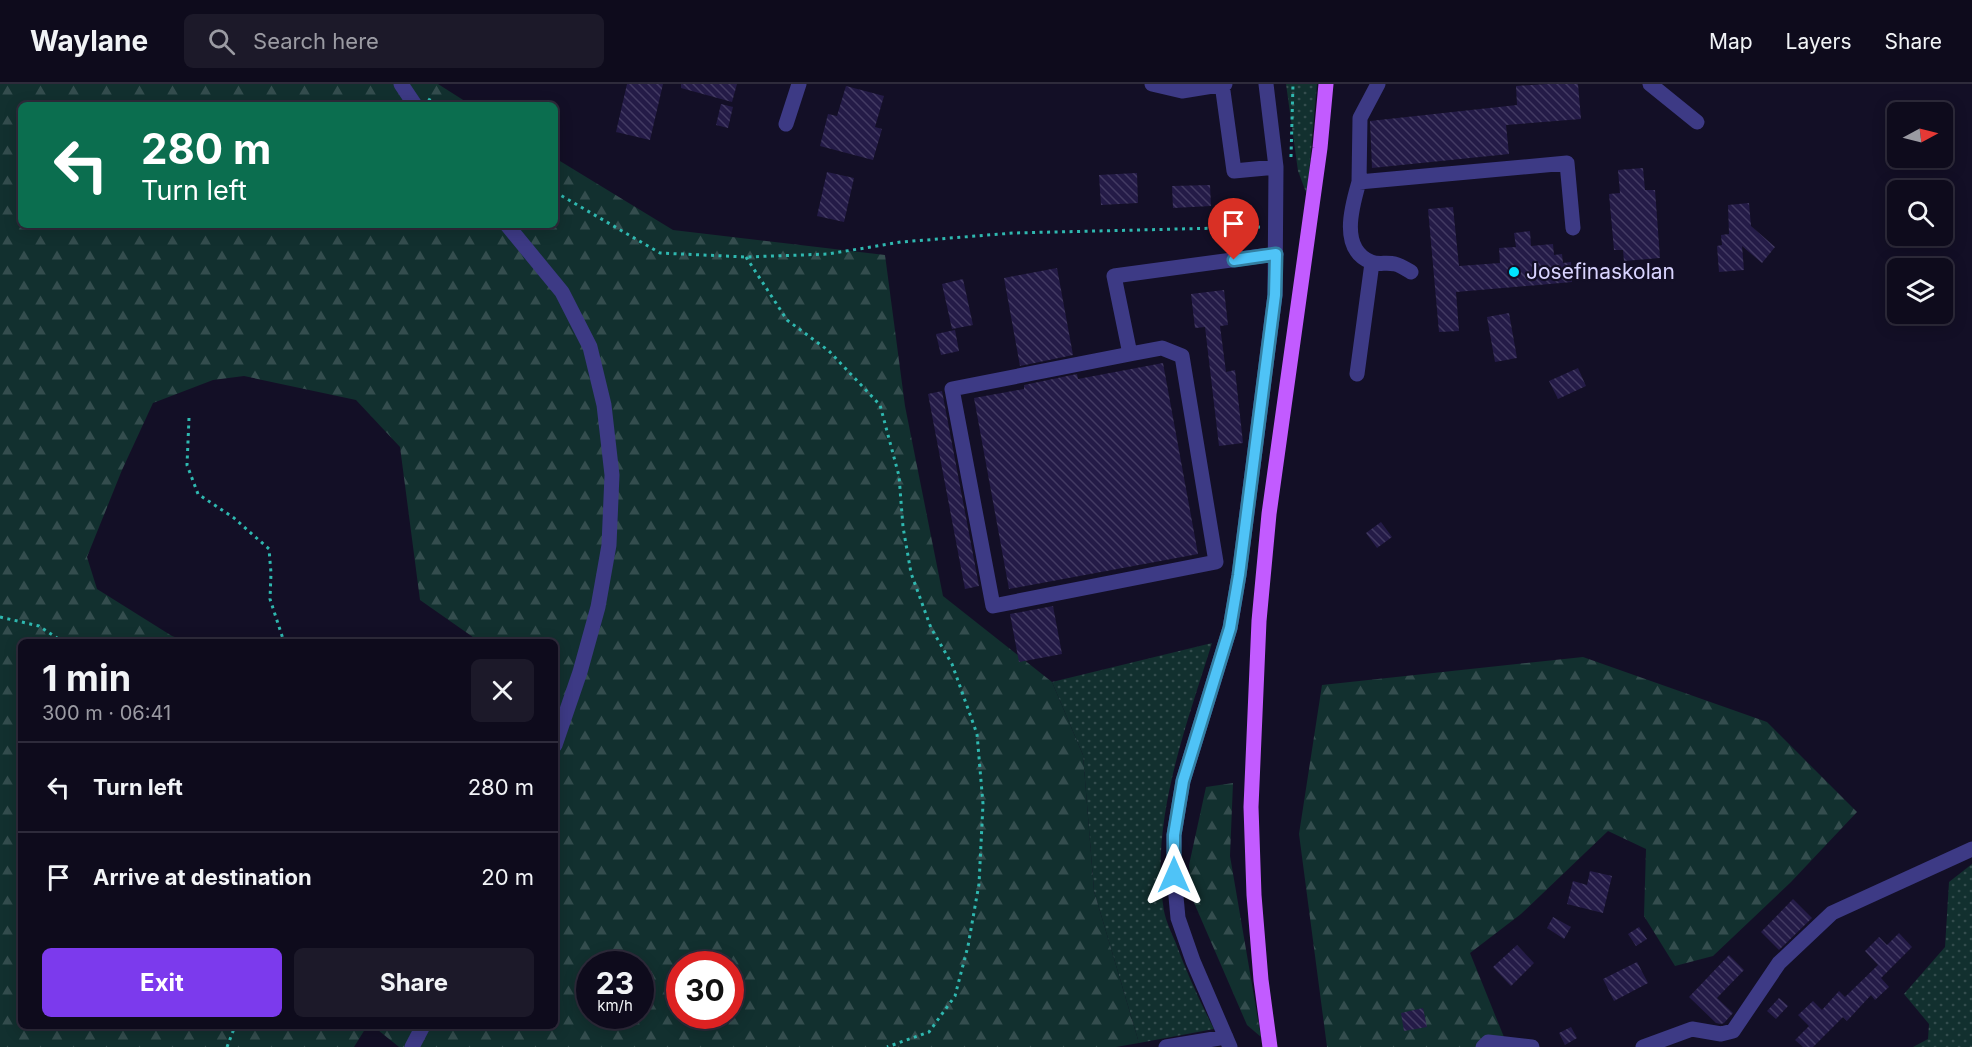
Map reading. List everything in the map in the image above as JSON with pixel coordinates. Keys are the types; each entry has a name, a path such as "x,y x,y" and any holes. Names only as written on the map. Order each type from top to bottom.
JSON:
{"main road":[{"path":"1270,1047 1261,980 1254,895 1251,807 1259,621 1269,514 1320,148 1326,84"}],"street":[{"path":"401,84 413,102"},
{"path":"786,124 799,84"},
{"path":"1152,84 1182,91 1224,84 1234,171 1276,167"},
{"path":"1166,1047 1228,1042 1193,961 1178,918 1174,875 1174,835 1183,781 1230,628 1238,586 1275,295 1276,167 1266,84"},
{"path":"1378,84 1360,118 1359,182 1350,215 1353,245 1359,254 1372,263 1396,264 1411,272"},
{"path":"1650,84 1697,122"},
{"path":"1359,182 1567,163 1573,228"},
{"path":"509,228 562,292 590,347 604,405 612,475 609,545 598,607 580,672 558,736"},
{"path":"1130,354 1114,276 1276,254"},
{"path":"1356,374 1372,263"},
{"path":"1162,348 1182,356 1216,562 993,606 952,389 1130,354 1162,348"},
{"path":"1643,1047 1692,1029 1721,1034 1732,1031 1779,963 1832,913 1972,849"},
{"path":"412,1047 421,1029"},
{"path":"1483,1047 1488,1042 1532,1047"}],"path":[{"path":"558,194 660,253 746,257 828,254 902,242 1013,233 1276,226"},
{"path":"746,257 788,320 829,351 880,405 899,476 903,528 911,573 932,628 952,663 977,734 983,804 979,884 968,946 955,996 929,1032 887,1047"},
{"path":"189,418 187,465 198,494 234,518 268,549 271,573 270,599 284,639"},
{"path":"0,617 39,626 58,639"},
{"path":"227,1047 234,1029"}],"green space":[{"path":"0,84 438,84 466,102 18,102 18,228 558,228 558,160 673,230 885,255 905,406 943,596 1052,682 1083,755 1094,891 1139,1043 1116,1047 399,1047 377,1029 558,1029 558,639 476,639 420,600 400,447 356,400 244,376 213,380 153,403 122,470 87,557 97,589 180,639 18,639 18,1029 365,1029 354,1047 0,1047"},
{"path":"1286,84 1317,84 1307,195 1298,171"},
{"path":"1212,643 1181,741 1173,775 1162,843 1161,877 1167,923 1214,1029 1139,1043 1094,891 1083,755 1052,682"},
{"path":"1583,657 1767,722 1857,812 1791,882 1713,956 1675,966 1644,916 1646,849 1608,831 1521,914 1470,953 1508,1047 1327,1047 1299,834 1322,685"},
{"path":"1233,783 1230,856 1261,1037 1247,1025 1192,898 1189,865 1206,787"},
{"path":"1972,864 1972,1047 1913,1047 1928,1039 1929,1024 1904,994 1945,947 1949,882"}],"building":[{"path":"627,84 663,84 650,140 616,132"},
{"path":"681,84 737,84 732,102 681,88"},
{"path":"1578,84 1581,119 1506,125 1509,154 1372,168 1370,121 1517,105 1516,86"},
{"path":"846,86 884,96 875,127 882,129 873,160 820,146 828,114 837,116"},
{"path":"721,104 733,107 728,128 716,125"},
{"path":"1643,168 1645,190 1655,190 1660,258 1624,261 1623,250 1614,250 1609,194 1620,193 1618,170"},
{"path":"827,172 854,178 844,222 817,216"},
{"path":"1137,173 1138,203 1101,205 1099,175"},
{"path":"1210,185 1211,206 1173,208 1172,186"},
{"path":"1749,203 1751,226 1775,247 1762,263 1742,246 1744,270 1719,272 1717,246 1722,245 1721,235 1729,234 1728,205"},
{"path":"1453,207 1459,266 1500,263 1499,248 1516,247 1514,233 1530,231 1531,246 1553,244 1554,255 1562,254 1563,263 1571,262 1572,282 1456,292 1459,331 1439,332 1428,209"},
{"path":"1057,268 1073,355 1020,366 1004,278"},
{"path":"963,279 973,325 952,329 942,284"},
{"path":"1224,290 1228,325 1220,326 1226,372 1235,370 1243,443 1219,446 1205,327 1195,328 1191,294"},
{"path":"1509,313 1517,358 1495,362 1487,317"},
{"path":"955,330 959,351 941,355 936,334"},
{"path":"1163,363 1198,554 1009,589 974,398 1024,389 1024,385 1077,374 1078,379"},
{"path":"1578,368 1586,386 1558,399 1549,381"},
{"path":"942,391 979,586 965,589 928,394"},
{"path":"1381,522 1392,537 1377,548 1366,533"},
{"path":"1053,606 1062,654 1019,662 1010,614"},
{"path":"1590,871 1612,876 1603,913 1567,904 1573,881 1587,885"},
{"path":"1793,899 1812,918 1779,950 1761,932"},
{"path":"1553,917 1571,927 1564,939 1547,928"},
{"path":"1639,927 1647,939 1636,946 1628,934"},
{"path":"1899,933 1912,947 1881,978 1889,987 1875,1000 1871,995 1847,1021 1843,1017 1813,1047 1803,1047 1795,1040 1809,1026 1798,1015 1813,1001 1822,1010 1839,991 1845,997 1878,965 1865,951 1879,937 1887,945"},
{"path":"1517,945 1534,963 1511,986 1493,967"},
{"path":"1729,955 1744,970 1717,998 1733,1013 1721,1024 1716,1023 1689,997"},
{"path":"1637,962 1648,983 1614,1001 1603,979"},
{"path":"1779,998 1788,1006 1776,1019 1767,1011"},
{"path":"1423,1008 1427,1027 1404,1031 1401,1013"},
{"path":"1571,1027 1577,1038 1565,1045 1559,1033"}],"place":[{"name":"Josefinaskolan","path":"1514,272"}],"route":[{"path":"1174,875 1174,835 1183,781 1230,628 1239,575 1275,295 1276,254 1234,260"}]}
